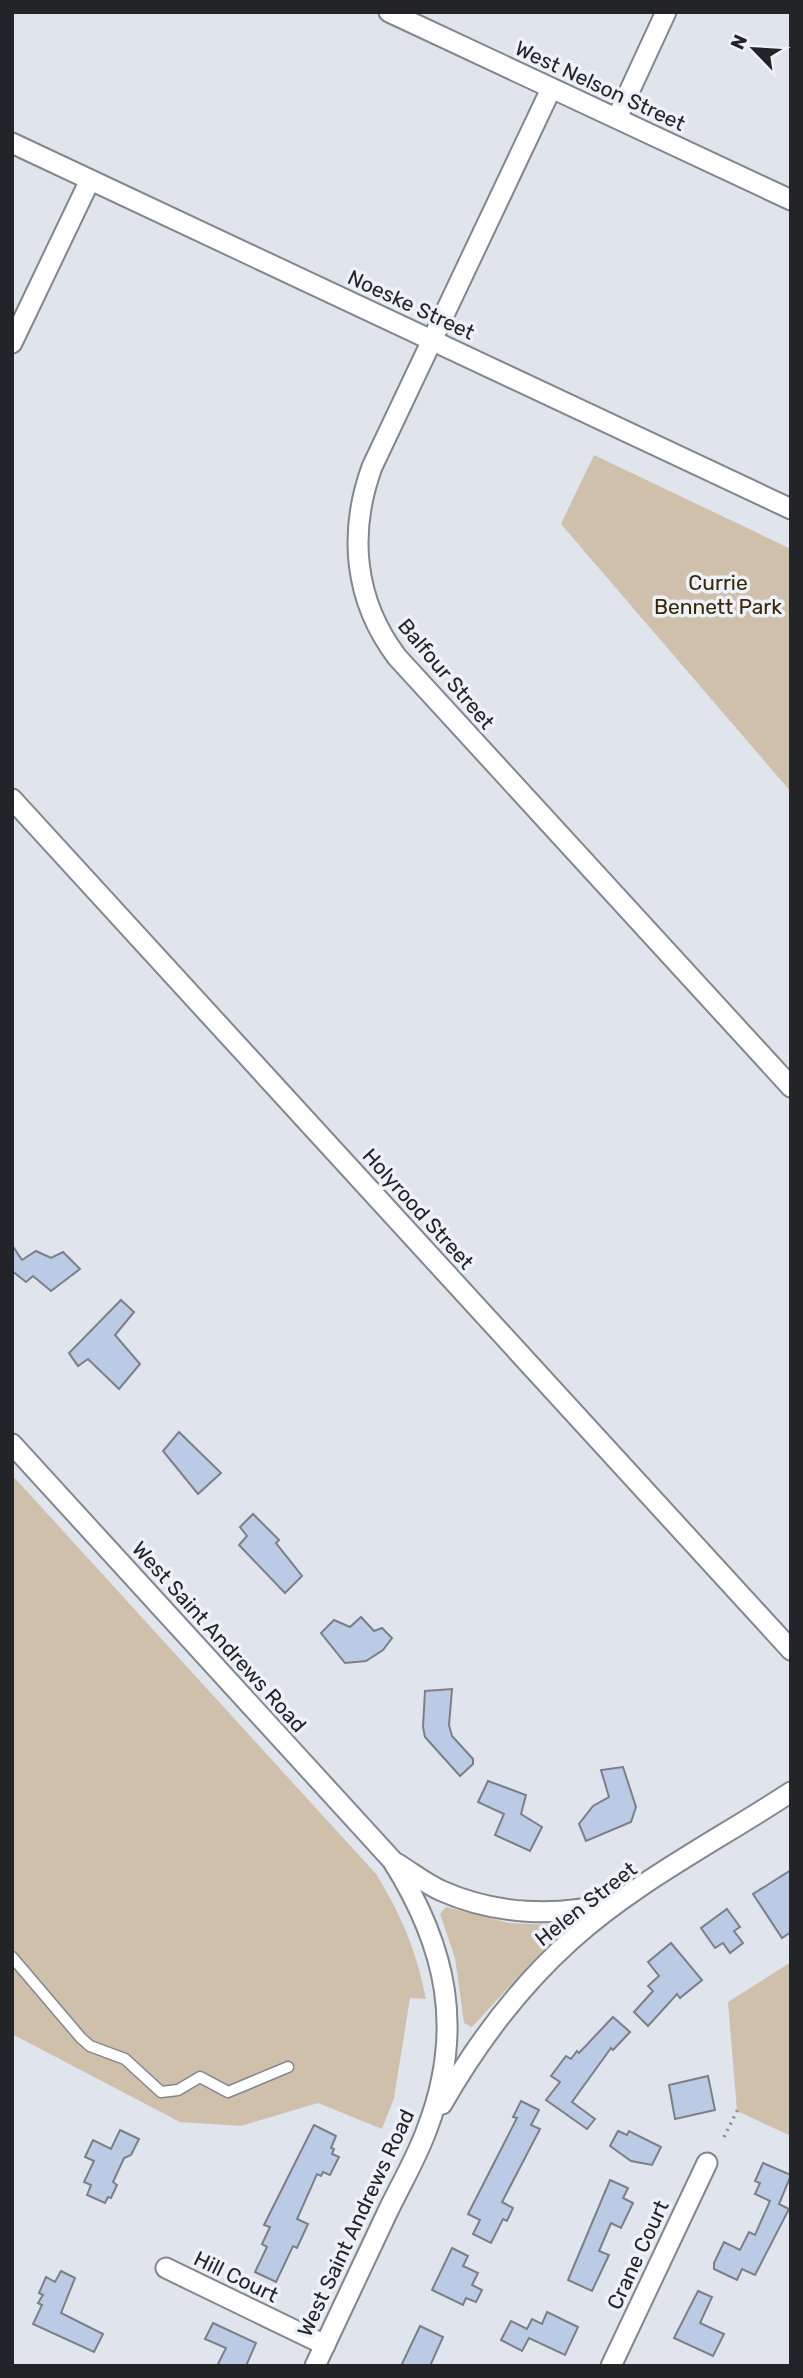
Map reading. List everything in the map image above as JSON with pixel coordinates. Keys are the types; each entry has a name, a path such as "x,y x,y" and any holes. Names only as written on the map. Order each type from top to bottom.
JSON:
{"street":[{"name":"West Nelson Street","path":"390,12 791,200"},
{"path":"617,118 666,12"},
{"name":"Balfour Street","path":"551,89 363,493 358,519 357,557 369,610 397,657 791,1087"},
{"name":"Noeske Street","path":"12,143 791,509"},
{"path":"12,342 90,180"},
{"name":"Holyrood Street","path":"12,799 791,1650"},
{"name":"West Saint Andrews Road","path":"12,1444 392,1860 414,1895 430,1930 445,1987 447,2033 441,2081 428,2129 315,2366"},
{"name":"Helen Street","path":"428,2129 457,2078 514,1999 572,1939 623,1901 791,1792"},
{"name":"West Saint Andrews Road","path":"392,1860 441,1891 494,1907 561,1913 623,1901"},
{"name":"Crane Court","path":"611,2366 707,2164"},
{"name":"Hill Court","path":"166,2268 325,2345"}],"lane":[{"path":"12,1957 81,2039 90,2046 125,2059 161,2092 178,2090 200,2077 228,2092 288,2067"}],"path":[{"path":"724,2137 739,2107"}],"green space":[{"name":"Currie Bennett Park","path":"594,455 791,549 791,792 561,524"},
{"path":"12,1475 376,1874 385,1889 413,1949 426,1999 410,1998 394,2098 382,2129 318,2103 241,2126 180,2122 12,2034"},
{"path":"446,1907 509,1923 554,1925 558,1928 555,1937 472,2027 464,2023 455,1958 440,1914"},
{"path":"791,1962 791,2136 737,2111 728,2002"}],"building":[{"path":"12,1245 22,1260 36,1251 51,1258 63,1252 80,1269 51,1291 33,1276 26,1282 12,1271"},
{"path":"121,1300 134,1312 115,1335 140,1364 119,1389 88,1359 78,1366 69,1353"},
{"path":"179,1432 221,1473 198,1494 163,1451"},
{"path":"253,1514 279,1540 276,1543 302,1576 285,1593 239,1545 247,1536 240,1527"},
{"path":"361,1617 374,1631 382,1628 392,1638 383,1650 366,1661 345,1663 321,1633 334,1620 350,1627"},
{"path":"452,1689 449,1725 452,1736 473,1759 473,1764 460,1776 425,1737 423,1727 425,1691"},
{"path":"623,1767 636,1807 631,1822 586,1841 579,1824 593,1806 609,1797 601,1770"},
{"path":"488,1781 526,1795 521,1814 542,1827 530,1851 495,1835 504,1814 478,1802"},
{"path":"791,1870 791,1932 782,1938 753,1894"},
{"path":"727,1909 740,1927 734,1931 743,1943 730,1953 723,1943 715,1948 701,1928"},
{"path":"671,1943 702,1980 680,1998 677,1994 648,2026 634,2012 653,1991 648,1986 659,1976 648,1962"},
{"path":"613,2017 630,2032 613,2050 611,2048 572,2102 595,2119 587,2129 546,2100 560,2082 551,2076 566,2056 571,2059 577,2051 579,2053"},
{"path":"708,2076 715,2110 675,2119 669,2085"},
{"path":"521,2101 539,2110 531,2125 540,2129 502,2202 513,2208 507,2221 503,2219 491,2243 473,2234 480,2220 468,2214 517,2118 513,2117"},
{"path":"314,2125 336,2136 331,2148 334,2149 332,2154 339,2157 330,2175 323,2172 321,2176 317,2174 297,2219 308,2224 297,2248 293,2246 276,2282 255,2272 267,2247 262,2244 270,2227 264,2225"},
{"path":"120,2130 139,2139 131,2155 124,2158 113,2182 117,2185 111,2198 108,2197 105,2203 87,2195 91,2185 84,2182 94,2161 85,2157 93,2140 111,2149"},
{"path":"618,2131 627,2135 629,2131 661,2147 652,2165 631,2161 610,2146"},
{"path":"763,2163 791,2175 779,2204 789,2209 755,2275 742,2269 737,2280 714,2269 714,2263 724,2242 740,2250 749,2232 755,2235 770,2201 755,2194 760,2183 755,2181"},
{"path":"610,2180 628,2188 623,2198 633,2203 621,2228 611,2223 599,2251 609,2255 592,2291 568,2280"},
{"path":"452,2248 468,2256 463,2266 478,2273 472,2285 482,2290 476,2302 466,2298 463,2305 432,2290"},
{"path":"61,2271 75,2278 61,2313 103,2334 94,2352 33,2324 42,2305 38,2303 43,2295 39,2293 46,2277 55,2282"},
{"path":"698,2291 712,2297 700,2323 724,2334 713,2356 674,2338"},
{"path":"547,2312 578,2327 565,2355 529,2338 522,2351 501,2340 511,2321 527,2329 532,2319 542,2324"},
{"path":"213,2323 256,2343 246,2366 217,2366 226,2348 205,2339"},
{"path":"420,2326 443,2337 430,2366 401,2366"}]}
